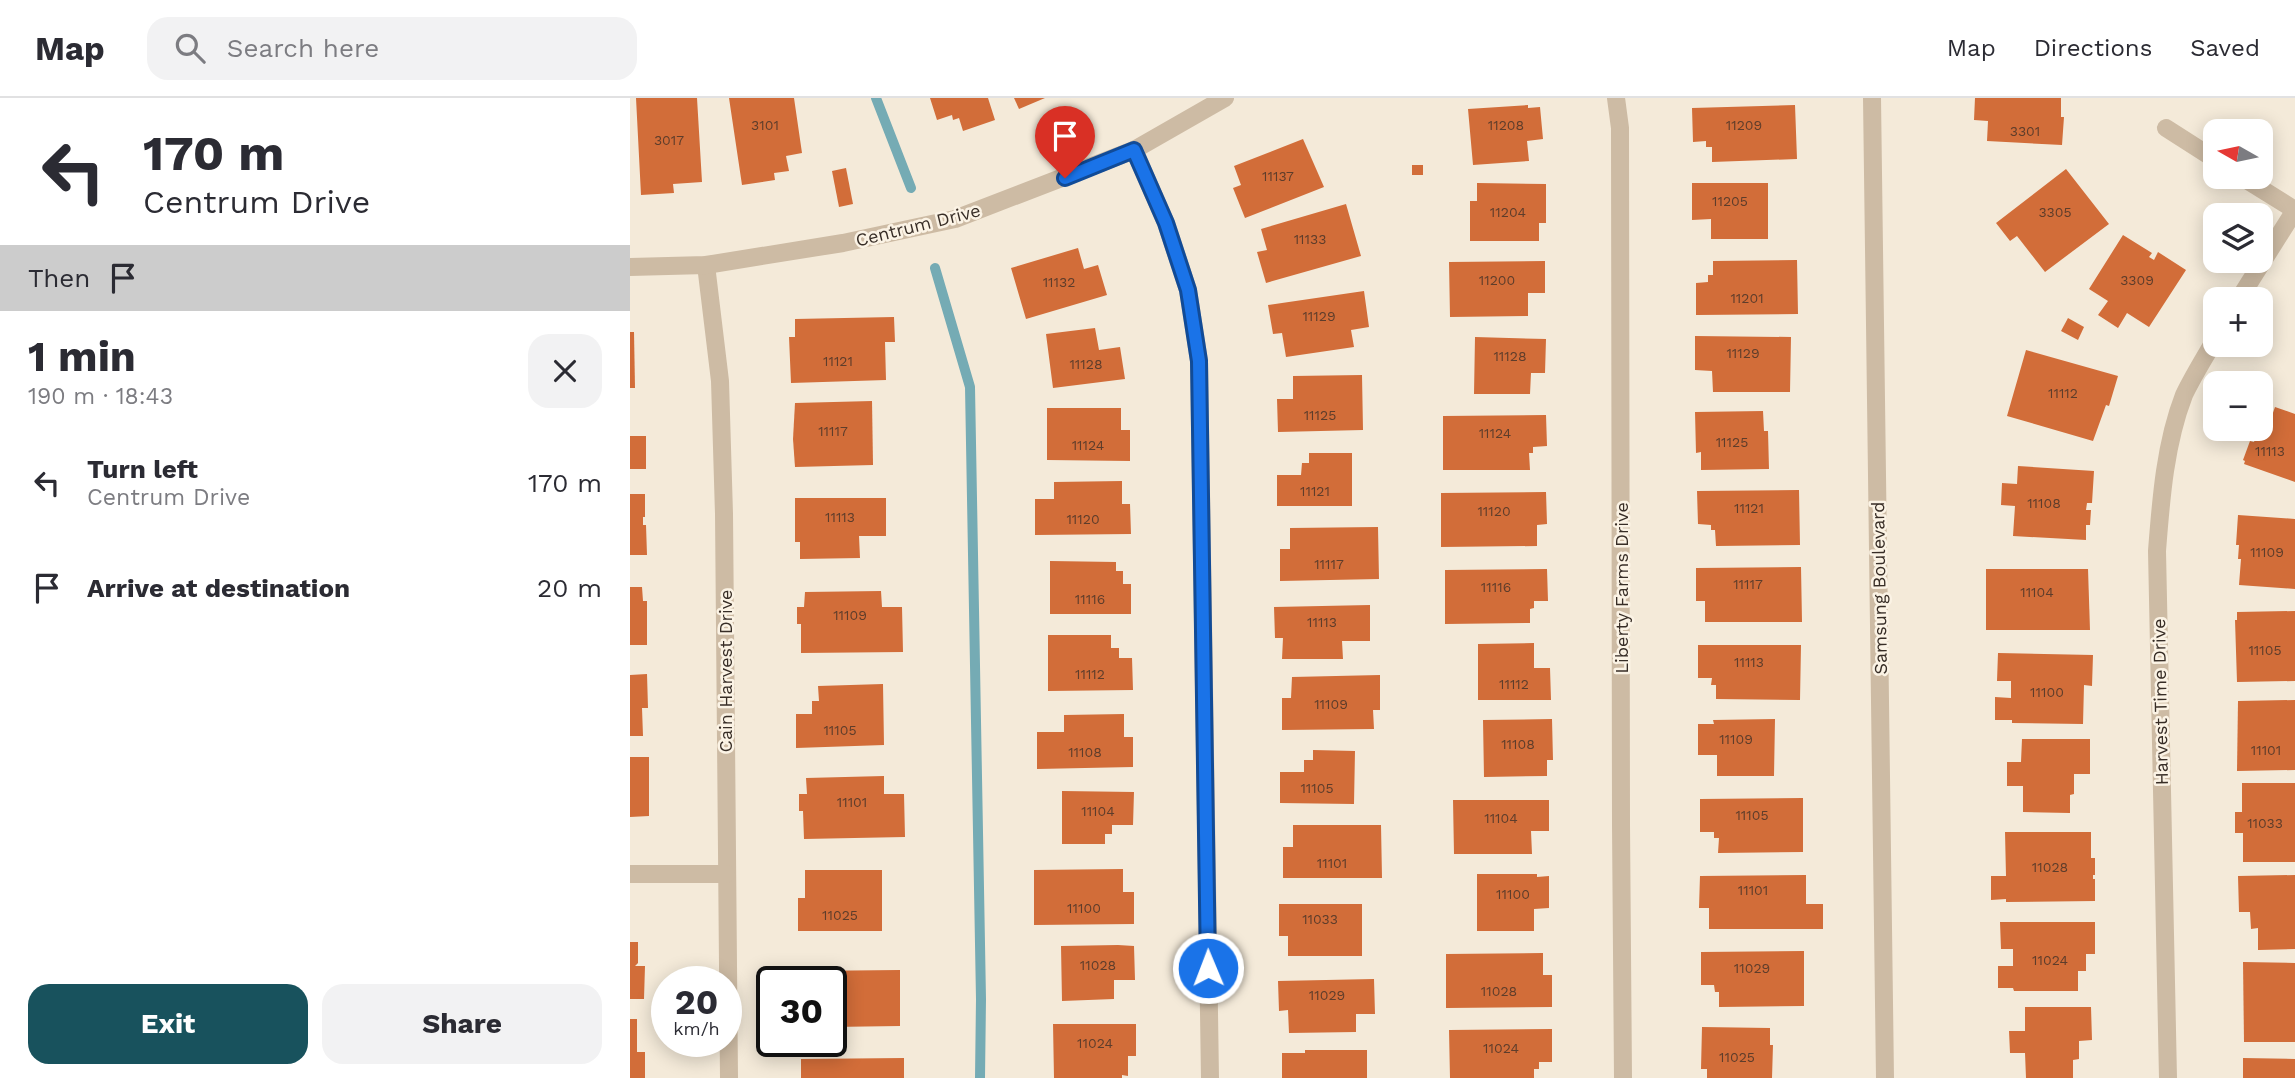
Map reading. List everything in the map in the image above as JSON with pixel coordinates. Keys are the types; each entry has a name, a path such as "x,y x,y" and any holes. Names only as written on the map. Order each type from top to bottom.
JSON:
{"street":[{"name":"Centrum Drive","path":"630,267 706,265 843,243 955,219 1134,150 1225,98"},
{"name":"Liberty Farms Drive","path":"1616,98 1620,128 1620,797 1623,1078"},
{"name":"Samsung Boulevard","path":"1872,98 1885,1078"},
{"path":"2165,128 2203,152"},
{"path":"1134,150 1166,223 1188,290 1199,361 1210,1078"},
{"path":"2247,287 2295,210 2261,189"},
{"name":"Cain Harvest Drive","path":"706,265 720,382 724,514 729,1078"},
{"name":"Harvest Time Drive","path":"2168,1078 2157,551 2161,489 2174,429 2185,395 2206,357"},
{"path":"630,874 726,874"}],"building":[{"path":"636,98 697,98 702,182 673,184 674,193 641,195"},
{"path":"729,98 794,98 802,153 786,156 789,171 774,173 775,180 742,185"},
{"path":"930,98 988,98 995,120 963,131 959,118 953,120 952,115 937,120"},
{"path":"1014,98 1045,98 1019,109"},
{"path":"1975,98 2061,98 2061,117 2064,117 2062,145 1987,141 1988,121 1974,120"},
{"path":"1528,105 1528,108 1540,107 1543,139 1527,141 1529,161 1473,165 1468,109"},
{"path":"1795,105 1797,159 1712,162 1712,147 1706,147 1706,141 1693,142 1692,108"},
{"path":"1303,139 1324,187 1245,218 1233,188 1241,185 1234,166"},
{"path":"1412,165 1423,165 1423,175 1412,175"},
{"path":"846,168 853,204 839,207 832,171"},
{"path":"2066,169 2109,224 2045,272 2017,236 2010,241 1996,223"},
{"path":"1477,183 1546,184 1546,223 1539,223 1539,241 1470,241 1470,201 1477,201"},
{"path":"1692,183 1768,183 1768,239 1711,239 1711,219 1692,220"},
{"path":"1346,204 1361,256 1266,283 1257,252 1267,250 1261,229"},
{"path":"2123,235 2152,253 2149,257 2154,260 2158,252 2186,270 2149,327 2127,313 2118,328 2098,315 2108,301 2089,289"},
{"path":"1078,248 1084,269 1098,265 1107,295 1026,319 1011,268"},
{"path":"1797,260 1798,314 1696,315 1696,283 1708,282 1708,275 1713,275 1713,261"},
{"path":"1545,261 1545,293 1528,293 1528,316 1450,317 1449,262"},
{"path":"1364,291 1369,327 1351,330 1354,347 1286,357 1282,333 1273,334 1268,305"},
{"path":"894,317 895,342 885,342 886,380 791,383 789,337 795,337 795,319"},
{"path":"2068,318 2084,327 2078,340 2061,331"},
{"path":"1095,328 1099,350 1120,347 1125,379 1053,388 1046,334"},
{"path":"630,332 634,332 635,388 630,388"},
{"path":"1695,336 1791,337 1790,392 1713,392 1712,371 1695,370"},
{"path":"1475,337 1546,339 1545,373 1531,373 1530,394 1474,394"},
{"path":"2026,350 2118,376 2109,406 2106,405 2093,441 2007,416"},
{"path":"1362,375 1363,430 1278,432 1277,399 1293,399 1293,376"},
{"path":"872,401 873,465 795,467 795,403"},
{"path":"2275,407 2295,414 2295,482 2244,464 2250,441 2273,441"},
{"path":"1047,408 1121,408 1121,430 1130,430 1130,461 1047,460"},
{"path":"1763,411 1764,431 1768,431 1769,469 1701,470 1701,452 1696,453 1695,412"},
{"path":"1546,415 1547,446 1533,447 1533,453 1529,453 1530,470 1443,470 1443,416"},
{"path":"630,436 646,436 646,469 630,469"},
{"path":"1309,453 1352,453 1352,506 1277,506 1277,475 1301,475 1302,463 1309,463"},
{"path":"2018,466 2094,471 2092,503 2087,503 2086,510 2091,510 2090,525 2086,525 2086,540 2013,536 2015,506 2001,505 2002,483 2017,484"},
{"path":"1122,481 1122,504 1130,504 1131,534 1035,535 1035,499 1054,499 1054,482"},
{"path":"1799,490 1800,545 1716,546 1715,530 1711,530 1711,525 1698,524 1697,491"},
{"path":"1546,492 1547,524 1537,525 1537,546 1441,547 1441,493"},
{"path":"630,494 645,494 643,525 646,525 647,555 630,555"},
{"path":"795,498 886,498 886,536 859,536 860,558 800,559 800,542 795,542"},
{"path":"2238,515 2295,519 2295,589 2239,585 2241,559 2238,559 2239,545 2236,545"},
{"path":"1378,527 1379,579 1280,581 1280,549 1290,549 1290,528"},
{"path":"1050,561 1116,562 1116,571 1123,571 1123,584 1131,584 1131,614 1050,614"},
{"path":"1801,567 1802,622 1705,622 1705,601 1696,601 1696,568"},
{"path":"1547,569 1548,601 1534,601 1534,608 1530,609 1530,623 1445,624 1445,570"},
{"path":"1986,569 2088,569 2090,630 1986,630"},
{"path":"630,587 642,587 643,601 647,601 647,645 630,645"},
{"path":"881,591 882,607 902,607 903,652 801,653 801,624 797,624 797,607 804,607 805,592"},
{"path":"1370,605 1370,641 1342,641 1343,659 1282,659 1283,638 1275,638 1274,607"},
{"path":"2295,611 2295,681 2237,682 2237,612"},
{"path":"1048,635 1111,635 1111,648 1119,648 1119,658 1132,658 1133,690 1048,691"},
{"path":"1534,643 1534,668 1550,668 1551,700 1478,700 1478,644"},
{"path":"1698,645 1801,645 1800,700 1716,699 1716,685 1711,685 1712,678 1698,678"},
{"path":"1998,653 2093,655 2092,686 2084,685 2083,724 2012,723 2012,720 1995,720 1995,697 2011,698 2011,681 1997,681"},
{"path":"647,674 648,708 642,708 643,736 630,736 630,675"},
{"path":"1380,675 1380,710 1373,710 1374,729 1282,730 1282,698 1291,698 1292,677"},
{"path":"883,684 884,745 796,748 796,714 812,714 812,701 819,701 818,686"},
{"path":"2295,700 2295,770 2237,771 2238,701"},
{"path":"1124,714 1124,737 1133,737 1133,767 1037,769 1037,732 1064,732 1064,715"},
{"path":"1552,719 1553,760 1547,760 1547,776 1484,777 1483,720"},
{"path":"1775,719 1774,776 1717,776 1717,755 1698,755 1698,724 1714,724 1713,720"},
{"path":"2022,739 2090,739 2090,774 2074,774 2070,813 2023,812 2023,786 2007,786 2007,762 2021,762"},
{"path":"1313,750 1355,751 1354,804 1280,803 1280,772 1304,772 1304,760 1313,760"},
{"path":"630,757 649,757 649,816 630,817"},
{"path":"884,776 884,794 904,794 905,837 804,839 799,794 807,794 806,778"},
{"path":"2242,783 2295,783 2295,862 2243,862 2243,833 2235,833 2235,812 2242,812"},
{"path":"1062,791 1134,792 1133,825 1112,825 1112,834 1105,834 1105,844 1062,844"},
{"path":"1803,798 1803,852 1718,853 1719,838 1714,838 1714,832 1700,832 1700,799"},
{"path":"1453,800 1549,800 1549,831 1531,831 1532,854 1454,854"},
{"path":"1293,825 1381,825 1382,878 1283,878 1283,847 1293,847"},
{"path":"2005,832 2091,832 2091,858 2095,858 2095,901 1991,900 1991,876 2006,876"},
{"path":"1123,869 1123,892 1134,892 1134,924 1034,925 1034,870"},
{"path":"805,870 882,870 882,931 798,931 798,898 805,898"},
{"path":"1477,874 1549,876 1549,908 1534,909 1534,931 1477,931"},
{"path":"1806,875 1806,904 1823,904 1823,929 1709,929 1709,908 1699,908 1700,876"},
{"path":"2295,875 2295,949 2258,950 2258,928 2251,929 2250,912 2239,912 2238,876"},
{"path":"1279,904 1362,904 1362,956 1288,956 1288,936 1279,936"},
{"path":"2000,922 2095,922 2095,954 2086,954 2086,971 2078,971 2078,991 2014,991 2013,988 1998,988 1998,966 2013,966 2013,949 2001,949"},
{"path":"630,942 638,942 638,963 635,966 645,966 644,999 630,999"},
{"path":"1061,946 1134,946 1135,980 1114,980 1114,999 1062,1001"},
{"path":"1804,951 1804,1006 1719,1007 1719,992 1715,992 1714,985 1701,985 1701,952"},
{"path":"1543,953 1543,975 1552,975 1552,1007 1446,1008 1446,954"},
{"path":"2243,962 2295,963 2295,1042 2244,1042"},
{"path":"900,970 900,1026 847,1027 847,971"},
{"path":"1374,979 1375,1014 1356,1014 1356,1032 1289,1033 1288,1010 1279,1011 1278,981"},
{"path":"2025,1007 2091,1007 2092,1040 2079,1041 2079,1059 2073,1060 2073,1078 2026,1078 2025,1053 2010,1053 2009,1031 2025,1031"},
{"path":"630,1019 637,1019 637,1052 645,1052 645,1078 630,1078"},
{"path":"1053,1024 1136,1024 1136,1056 1128,1056 1128,1076 1054,1078"},
{"path":"1702,1027 1770,1028 1770,1045 1773,1045 1772,1078 1707,1078 1707,1069 1701,1069"},
{"path":"1552,1029 1552,1062 1539,1062 1539,1069 1534,1069 1534,1078 1450,1078 1449,1030"},
{"path":"1305,1050 1367,1050 1367,1078 1282,1078 1282,1053 1305,1053"},
{"path":"904,1058 904,1078 801,1078 801,1059"},
{"path":"2243,1058 2295,1059 2295,1078 2243,1078"}],"waterway":[{"path":"876,98 911,188"},
{"path":"935,268 970,387 981,999 980,1078"}],"route":[{"path":"1065,178 1134,150 1166,223 1188,290 1199,361 1208,968"}]}
